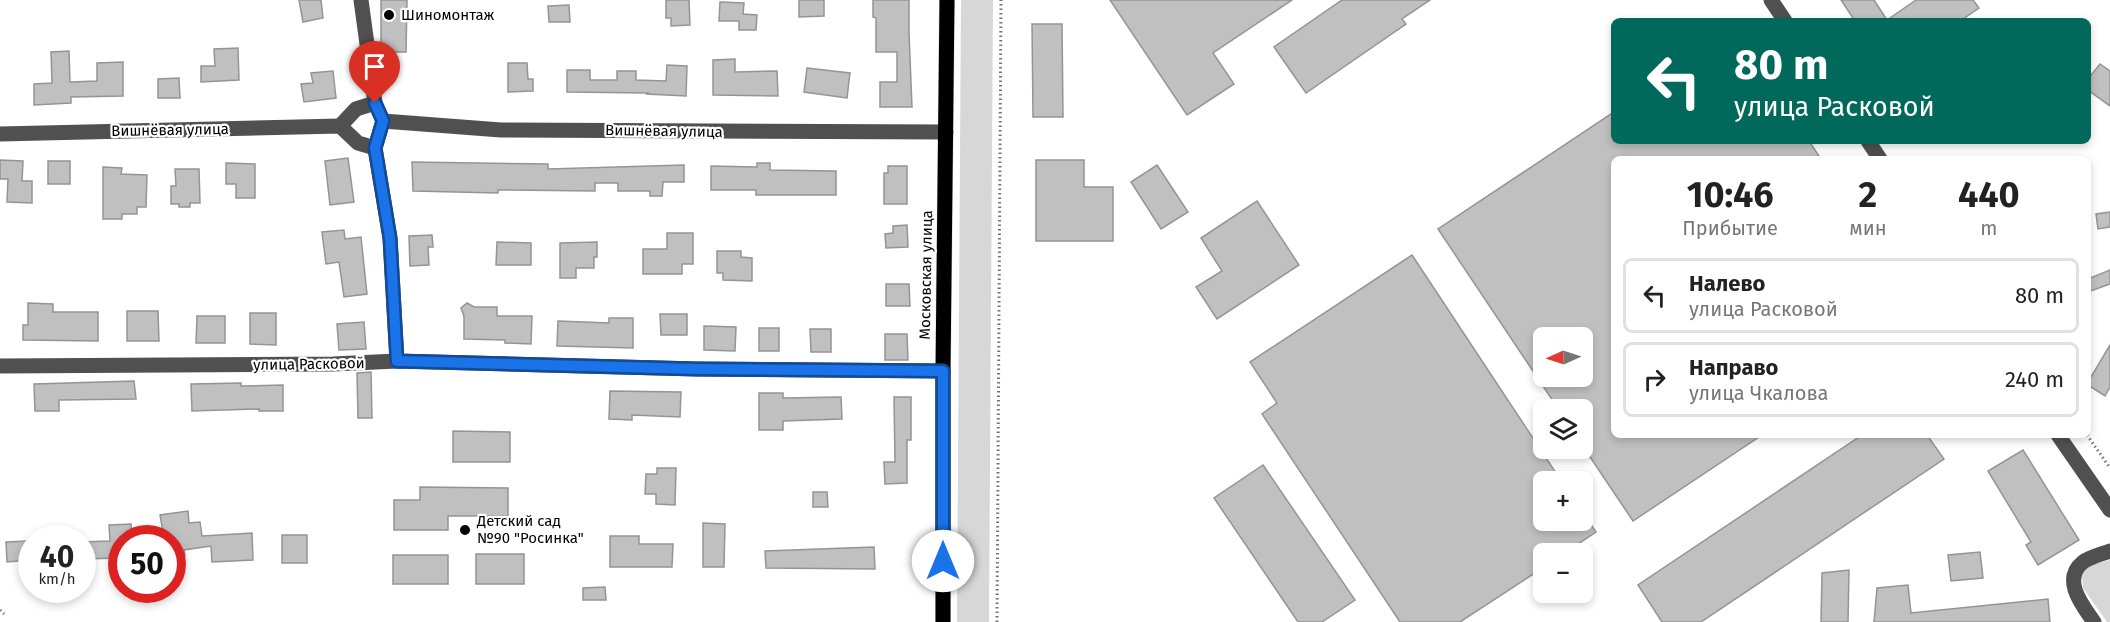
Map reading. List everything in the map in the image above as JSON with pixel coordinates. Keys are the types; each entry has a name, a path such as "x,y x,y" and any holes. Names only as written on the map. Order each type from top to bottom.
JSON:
{"main road":[{"name":"Московская улица","path":"943,622 947,0"}],"street":[{"path":"361,0 375,103 383,121 375,148 390,238 397,361"},
{"path":"1771,0 1783,18"},
{"path":"375,103 356,109 340,126 358,142 375,148"},
{"name":"Вишнёвая улица","path":"383,121 501,130 946,132"},
{"name":"Вишнёвая улица","path":"0,134 340,126"},
{"name":"улица Расковой","path":"0,366 333,364 397,361 697,369 943,371"},
{"path":"2060,438 2110,510"},
{"path":"2094,622 2074,592 2075,573 2083,562 2110,551"}],"path":[{"path":"997,622 1000,0"},
{"path":"2089,438 2110,468"},
{"path":"0,610 4,614"}],"shaded area":[{"path":"961,0 993,0 989,622 957,622"},
{"path":"2110,560 2110,622 2107,622 2083,588 2082,576 2087,566"}],"building":[{"path":"299,0 321,0 323,18 303,22"},
{"path":"381,0 407,0 406,52 381,52"},
{"path":"666,0 689,0 690,25 671,26 671,18 666,18"},
{"path":"799,0 824,0 824,16 799,17"},
{"path":"873,0 909,0 912,107 880,107 880,82 897,82 897,52 876,52 876,18 873,17"},
{"path":"1110,0 1292,0 1213,53 1234,84 1187,115"},
{"path":"1342,0 1430,0 1402,19 1406,24 1306,93 1274,47"},
{"path":"1841,0 1874,0 1886,18 1853,18"},
{"path":"1916,0 1973,0 1979,8 1964,18 1890,18"},
{"path":"720,2 744,3 743,14 757,15 756,30 739,30 739,21 719,21"},
{"path":"569,5 570,22 549,22 548,6"},
{"path":"1032,24 1062,24 1063,117 1033,117"},
{"path":"238,48 239,80 201,82 201,66 215,66 214,49"},
{"path":"69,51 70,82 97,81 97,63 123,62 123,96 71,97 71,103 34,105 34,84 52,83 51,52"},
{"path":"735,59 735,72 777,71 778,96 713,95 713,60"},
{"path":"508,63 527,63 528,79 533,79 533,91 508,92"},
{"path":"2100,64 2110,71 2110,106 2091,92 2091,75"},
{"path":"667,65 687,66 686,96 567,92 567,70 590,70 590,80 617,80 617,71 636,71 636,80 666,81"},
{"path":"807,68 850,73 847,98 804,92"},
{"path":"333,71 336,98 304,102 301,84 313,83 311,73"},
{"path":"179,78 180,98 158,98 158,79"},
{"path":"1611,114 1611,144 1811,144 1819,156 1611,156 1611,438 1758,438 1633,521 1591,459 1593,399 1552,399 1544,387 1593,387 1593,327 1533,327 1533,371 1438,229"},
{"path":"348,158 354,202 330,205 325,161"},
{"path":"0,160 23,161 22,181 32,181 32,203 7,202 8,179 0,179"},
{"path":"1036,160 1084,160 1084,187 1113,187 1113,241 1036,241"},
{"path":"48,161 70,161 70,184 48,184"},
{"path":"412,162 548,164 548,169 684,165 684,182 663,182 662,196 650,196 650,191 618,191 618,183 595,183 595,191 498,190 498,193 413,191"},
{"path":"226,163 255,164 255,198 236,198 236,184 226,184"},
{"path":"757,163 770,163 770,170 836,171 836,195 756,195 756,190 711,190 711,166 757,167"},
{"path":"1157,165 1188,212 1161,229 1131,182"},
{"path":"888,166 907,166 907,204 884,204 884,173 888,173"},
{"path":"103,167 122,168 121,174 147,175 146,207 137,207 137,214 122,214 122,219 103,219"},
{"path":"175,169 199,169 200,203 190,203 190,207 171,204 171,186 176,186"},
{"path":"1257,201 1299,265 1217,319 1196,287 1222,271 1201,238"},
{"path":"2110,212 2110,227 2098,229 2096,214"},
{"path":"907,225 908,247 886,248 885,234 893,233 893,226"},
{"path":"344,230 345,239 361,237 367,294 344,297 339,262 326,264 322,232"},
{"path":"667,233 693,233 693,264 682,264 682,274 643,274 643,249 667,249"},
{"path":"432,235 433,247 428,247 429,265 410,266 409,236"},
{"path":"497,242 531,243 531,265 496,265"},
{"path":"597,242 594,268 576,268 576,278 560,278 560,243"},
{"path":"717,251 741,251 741,257 752,258 752,281 723,280 723,273 717,273"},
{"path":"1412,255 1533,438 1533,459 1547,459 1555,471 1533,471 1533,531 1593,531 1593,528 1596,532 1580,543 1533,543 1533,574 1460,622 1400,622 1262,414 1277,403 1250,362"},
{"path":"2110,270 2110,284 2091,291 2091,278"},
{"path":"886,284 909,284 910,306 886,306"},
{"path":"28,303 53,304 53,312 98,312 98,341 23,340 23,325 28,325"},
{"path":"467,303 474,307 497,307 497,316 532,316 531,344 505,343 505,340 464,339 464,316 461,308"},
{"path":"127,311 158,311 159,341 127,341"},
{"path":"250,313 276,313 276,345 250,344"},
{"path":"660,314 687,314 687,335 661,335"},
{"path":"197,316 225,316 225,343 196,343"},
{"path":"609,318 633,318 633,348 557,346 558,321 609,323"},
{"path":"364,322 366,349 339,350 337,324"},
{"path":"704,326 736,327 735,351 704,350"},
{"path":"759,328 779,328 779,351 759,351"},
{"path":"810,329 831,329 831,352 811,352"},
{"path":"885,334 907,334 908,360 885,360"},
{"path":"2110,345 2110,387 2105,396 2091,387 2091,377"},
{"path":"371,372 372,418 358,418 357,373"},
{"path":"134,381 136,399 59,400 59,411 35,411 34,384"},
{"path":"241,383 241,386 283,385 283,411 259,411 259,409 192,411 191,384"},
{"path":"610,391 681,392 680,417 632,415 632,420 609,419"},
{"path":"759,393 783,393 783,398 841,397 842,419 783,421 783,430 759,430"},
{"path":"894,397 911,397 911,440 907,440 907,483 885,484 884,462 895,462"},
{"path":"453,431 510,432 510,462 453,462"},
{"path":"1858,438 1929,438 1944,459 1701,622 1662,622 1638,585"},
{"path":"2023,450 2079,540 2038,565 2026,545 2031,542 1988,471"},
{"path":"1263,465 1355,600 1322,622 1298,622 1214,498"},
{"path":"657,468 676,468 675,505 656,504 656,494 645,494 646,474 657,474"},
{"path":"420,487 508,488 508,516 448,516 448,530 394,530 394,500 420,500"},
{"path":"813,492 827,492 828,507 813,507"},
{"path":"188,511 189,523 200,522 202,536 252,533 253,560 212,562 211,546 186,550 186,525 162,525 160,515"},
{"path":"703,523 725,524 724,567 703,567"},
{"path":"282,535 307,535 307,563 282,563"},
{"path":"610,536 639,536 639,544 673,544 672,567 610,567"},
{"path":"18,541 18,561 7,562 6,542"},
{"path":"108,541 108,558 96,559 96,542"},
{"path":"874,547 875,569 766,568 765,551"},
{"path":"1980,552 1983,578 1951,581 1948,555"},
{"path":"476,554 524,554 524,584 476,584"},
{"path":"393,555 448,555 448,584 393,584"},
{"path":"1849,570 1848,622 1821,622 1822,573"},
{"path":"1908,585 1911,613 2048,599 2050,622 1874,622 1877,588"},
{"path":"605,587 606,600 583,600 583,588"}],"place":[{"name":"Шиномонтаж","path":"389,15"},
{"name":"Детский сад №90 \"Росинка\"","path":"465,530"}],"route":[{"path":"375,103 383,121 375,148 390,238 397,361 697,369 943,371 943,561"}]}
